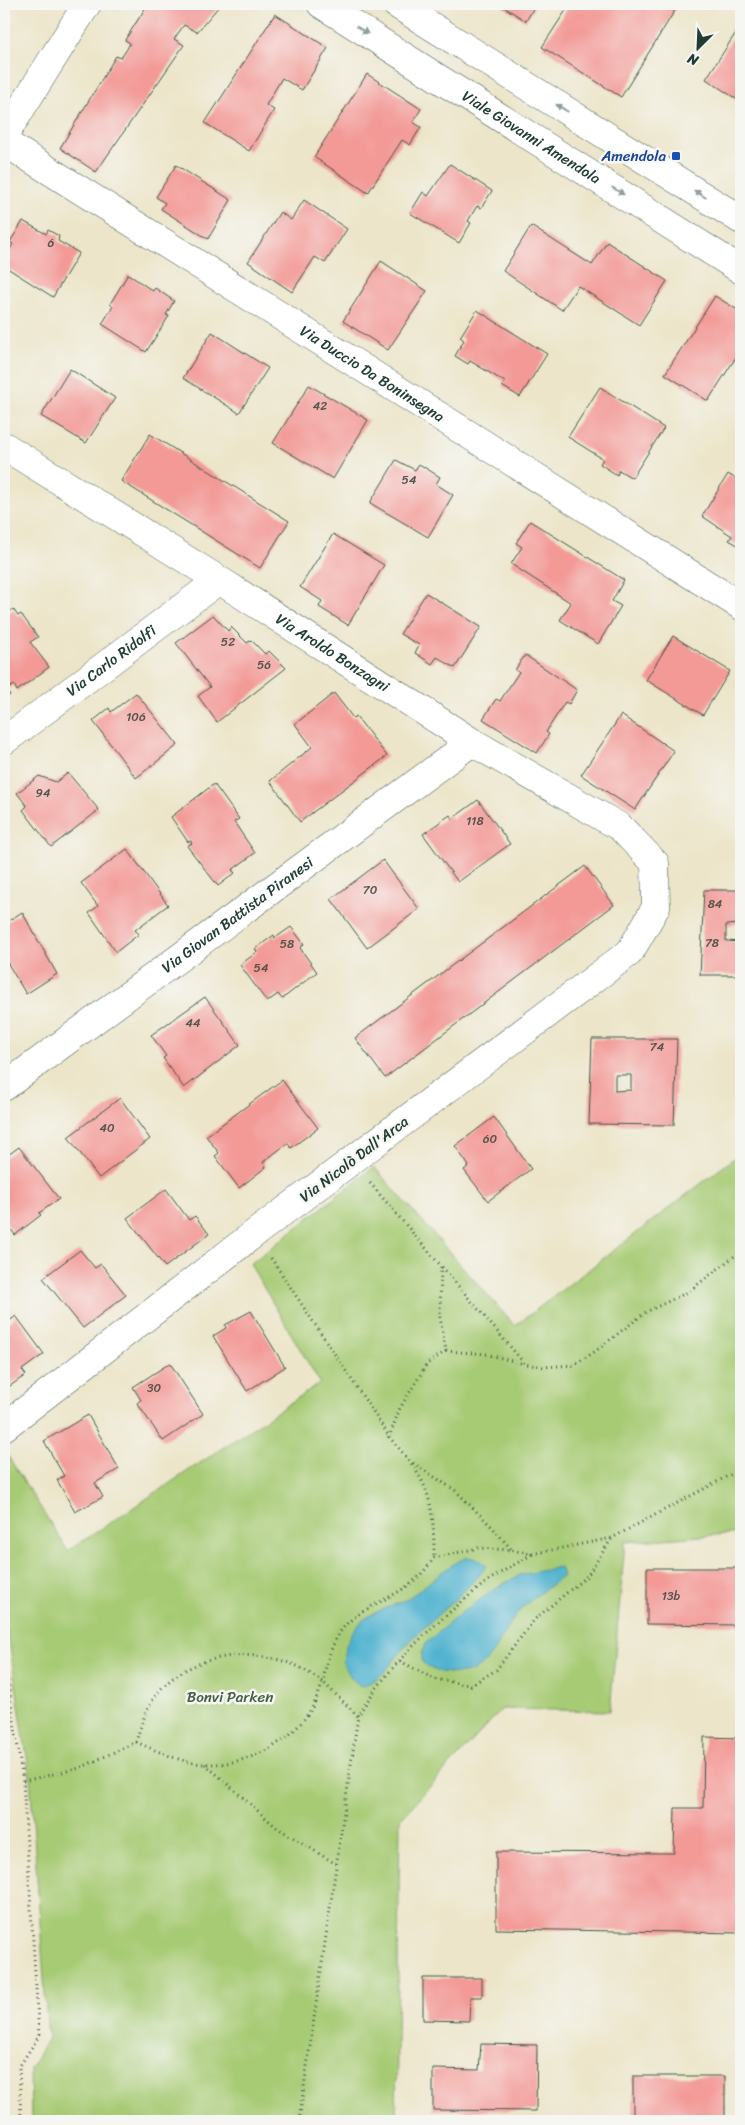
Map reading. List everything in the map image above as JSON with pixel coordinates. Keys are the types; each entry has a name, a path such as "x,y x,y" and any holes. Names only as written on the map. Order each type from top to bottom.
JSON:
{"street":[{"path":"4,136 87,4"},
{"name":"Viale Giovanni Amendola","path":"321,4 741,270"},
{"path":"396,4 741,220"},
{"name":"Via Duccio Da Boninsegna","path":"4,142 741,606"},
{"name":"Via Aroldo Bonzagni","path":"4,446 220,580 472,742 620,827 655,863"},
{"name":"Via Carlo Ridolfi","path":"4,742 220,580"},
{"name":"Via Giovan Battista Piranesi","path":"4,1086 472,742"},
{"name":"Via Nicolò Dall'Arca","path":"4,1427 254,1233 630,952 656,907 655,863"}],"path":[{"path":"351,1160 524,1364"},
{"path":"23,1781 80,1768 136,1742 178,1758 204,1764 231,1763 261,1753 294,1731 311,1710 322,1682 331,1647 349,1620 405,1589 422,1575 434,1558 434,1522 427,1488 413,1463 389,1436 254,1233"},
{"path":"389,1436 400,1408 427,1364 446,1351 486,1354 544,1367 573,1365 594,1353 646,1312 688,1292 741,1251"},
{"path":"441,1266 440,1317 446,1351"},
{"path":"413,1463 456,1491 493,1528 511,1550"},
{"path":"299,2121 358,1716 371,1694 409,1650 481,1586 532,1554 612,1538 741,1469"},
{"path":"400,1661 434,1678 471,1685 496,1670 535,1618 587,1576 612,1538"},
{"path":"434,1558 478,1548 511,1550 532,1554"},
{"path":"136,1742 144,1714 159,1691 176,1675 205,1661 238,1655 273,1658 298,1666 322,1682 358,1716"},
{"path":"4,1656 23,1781 39,2036 20,2067 21,2121"},
{"path":"204,1764 276,1827 336,1864"}],"green space":[{"name":"Bonvi Parken","path":"741,1153 741,1533 625,1542 610,1711 502,1709 400,1819 396,2121 31,2121 30,2069 48,2038 30,1777 7,1628 4,1626 4,1450 68,1551 320,1383 250,1264 374,1167 515,1326"}],"water":[{"path":"468,1557 478,1559 487,1566 461,1594 413,1638 384,1673 361,1686 353,1680 344,1665 344,1652 356,1627 371,1615 416,1593 451,1565"},
{"path":"560,1567 563,1576 532,1599 516,1615 484,1664 475,1670 463,1673 449,1673 434,1670 422,1662 422,1652 427,1642 466,1609 520,1575"}],"building":[{"path":"148,4 221,4 197,32 184,25 174,39 184,45 96,172 60,148 116,56 121,58 127,49 130,43 125,40"},
{"path":"499,4 536,4 526,21"},
{"path":"570,4 679,4 621,97 542,47"},
{"path":"275,14 328,48 302,90 282,78 266,105 274,110 249,151 205,123"},
{"path":"741,25 741,102 706,79"},
{"path":"367,74 421,109 413,122 421,127 410,145 402,140 368,193 314,157"},
{"path":"450,164 492,191 481,208 477,206 468,221 471,223 459,243 410,213 423,192 428,196"},
{"path":"176,165 231,200 208,239 161,209 165,203 156,197"},
{"path":"304,200 347,229 325,263 315,257 292,292 248,262 280,212 291,220"},
{"path":"23,221 46,234 48,230 59,236 58,241 79,253 53,297 4,266 4,260 13,244 10,242"},
{"path":"531,226 592,265 607,242 667,281 639,325 578,286 562,310 503,271"},
{"path":"381,261 427,291 388,350 343,321"},
{"path":"128,274 153,291 155,288 174,301 166,315 169,316 146,352 102,324 113,306 110,304"},
{"path":"715,296 741,312 741,360 736,357 708,401 665,374"},
{"path":"477,310 547,354 520,397 502,386 505,382 470,361 468,364 455,356 464,340 460,337"},
{"path":"212,332 268,368 239,413 183,378"},
{"path":"70,369 115,398 86,443 41,416"},
{"path":"309,385 368,420 333,479 273,443"},
{"path":"600,387 664,428 632,478 619,470 617,475 600,464 603,459 568,437"},
{"path":"150,434 289,521 260,568 121,481"},
{"path":"396,460 415,470 419,464 440,477 436,484 453,495 428,537 370,503"},
{"path":"728,474 741,482 741,547 729,540 732,536 702,516"},
{"path":"530,521 624,580 612,601 621,606 598,644 560,620 571,603 511,564 522,547 516,543"},
{"path":"333,534 384,565 348,625 319,607 322,601 300,587"},
{"path":"426,593 481,627 455,668 437,657 432,664 415,653 419,645 400,634"},
{"path":"13,609 18,616 21,614 38,637 30,642 49,667 17,691 14,685 6,690 10,695 4,699 4,616"},
{"path":"213,615 228,631 231,627 247,643 251,640 265,654 269,651 286,668 217,722 198,696 210,687 176,643"},
{"path":"673,636 730,671 703,715 646,680"},
{"path":"525,655 577,690 569,704 565,702 546,732 549,734 537,753 483,719 496,699 500,701 519,672 515,670"},
{"path":"136,693 178,745 136,778 93,721 109,708 111,712"},
{"path":"334,693 353,718 356,716 387,756 300,822 270,781 312,747 295,724"},
{"path":"621,715 674,751 635,810 581,775"},
{"path":"68,773 99,810 51,847 23,810 27,806 17,793 39,776 56,782"},
{"path":"214,784 239,819 234,822 255,853 232,870 235,873 218,886 187,846 192,843 191,841 188,842 171,817"},
{"path":"478,800 510,844 458,882 423,834 450,815 452,819"},
{"path":"127,849 168,905 135,930 139,934 116,952 89,913 98,906 81,883"},
{"path":"383,860 419,909 367,948 331,899"},
{"path":"585,866 614,905 385,1078 355,1038"},
{"path":"704,890 741,890 741,924 726,925 726,941 741,942 741,975 700,975"},
{"path":"22,912 57,974 26,994 4,957 4,924"},
{"path":"291,927 304,944 300,948 317,972 282,999 278,994 267,1002 240,965 257,952 255,949 274,935 275,938"},
{"path":"205,997 240,1045 184,1088 163,1058 166,1056 151,1035"},
{"path":"592,1039 677,1039 674,1125 589,1124","holes":["615,1075 631,1075 631,1090 615,1091"]},
{"path":"282,1080 318,1128 291,1148 288,1143 263,1162 266,1167 239,1188 215,1156 219,1153 206,1136"},
{"path":"120,1098 150,1139 99,1178 68,1137"},
{"path":"494,1117 531,1169 488,1201 464,1170 469,1166 455,1146"},
{"path":"19,1147 59,1199 39,1213 41,1215 15,1235 4,1219 4,1158"},
{"path":"166,1189 189,1220 195,1216 209,1234 165,1267 127,1218"},
{"path":"80,1250 95,1268 101,1264 126,1295 83,1328 43,1278"},
{"path":"251,1311 285,1367 247,1391 213,1336 226,1328 225,1325"},
{"path":"16,1316 44,1354 22,1370 26,1375 4,1390 4,1325"},
{"path":"170,1363 203,1414 163,1441 137,1403 141,1400 133,1387"},
{"path":"88,1415 119,1469 95,1483 103,1497 75,1512 57,1480 64,1476 44,1441"},
{"path":"647,1568 741,1568 741,1625 647,1624"},
{"path":"704,1737 741,1738 741,1933 496,1929 496,1852 674,1853 675,1808 703,1808"},
{"path":"423,1978 482,1978 482,1997 470,1997 469,2021 423,2020"},
{"path":"481,2044 537,2045 536,2111 433,2110 433,2069 479,2070"},
{"path":"633,2076 725,2076 725,2121 633,2121"}],"place":[{"name":"Amendola","path":"676,156"}]}
